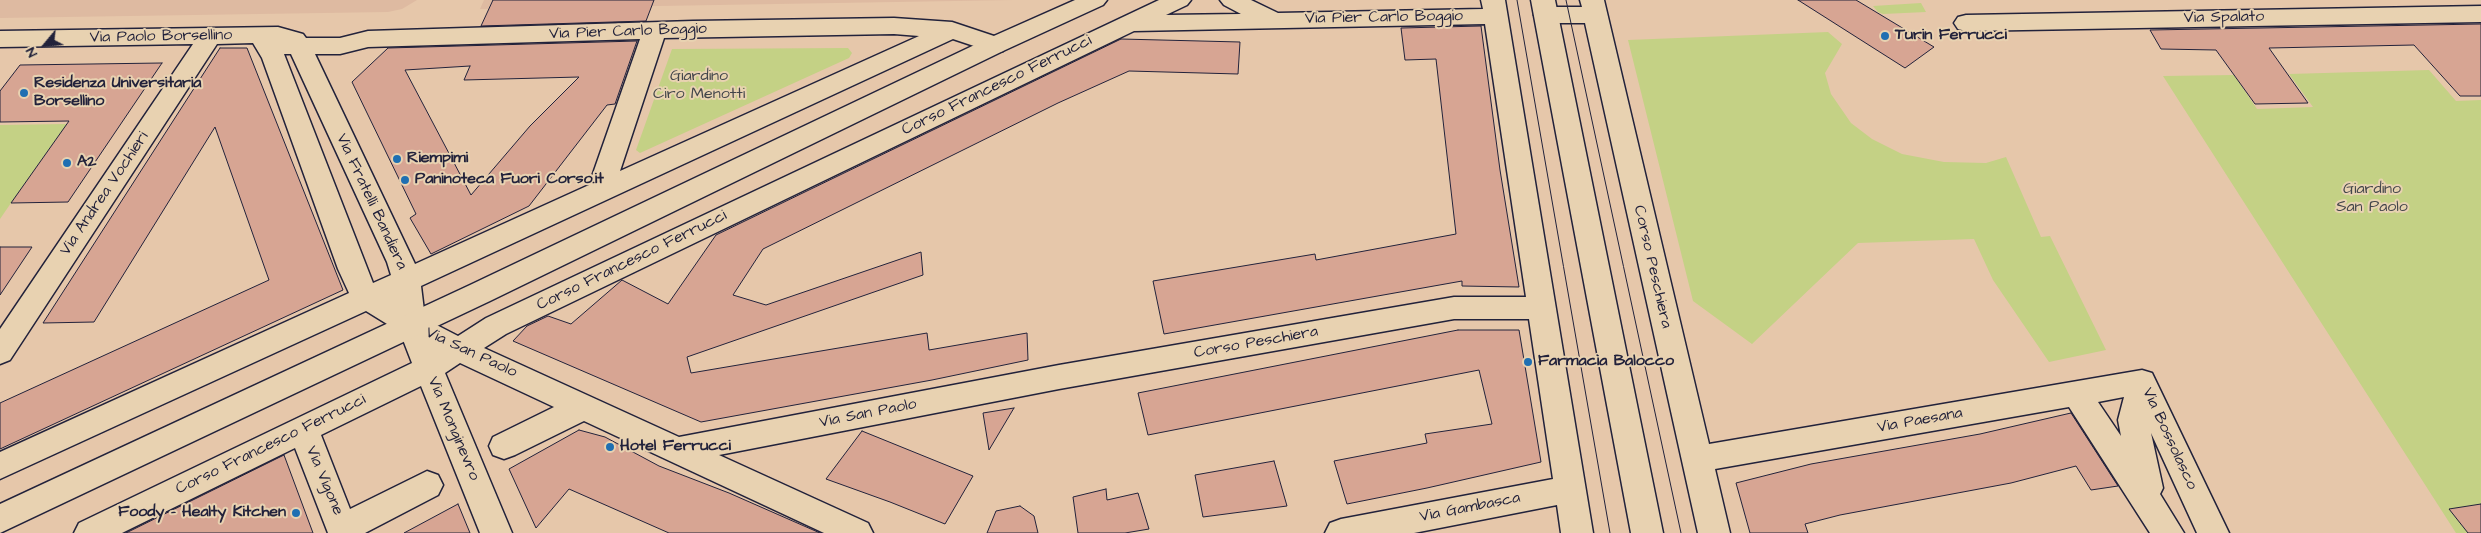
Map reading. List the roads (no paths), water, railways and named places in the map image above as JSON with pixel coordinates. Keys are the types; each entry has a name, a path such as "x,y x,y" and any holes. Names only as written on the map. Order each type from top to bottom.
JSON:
{"street":[{"path":"0,519 411,325 995,45 1094,0"},
{"name":"Corso Francesco Ferrucci","path":"90,533 428,369 496,326 1179,0"},
{"name":"Via Pier Carlo Boggio","path":"1232,0 1273,20"},
{"path":"1593,7 1544,8 1647,533"},
{"name":"Corso Peschiera","path":"1593,7 1714,533"},
{"path":"1494,8 1577,533"},
{"name":"Via Pier Carlo Boggio","path":"1128,24 1273,20 1494,8"},
{"name":"Via Spalato","path":"1966,23 2481,14"},
{"name":"Via Pier Carlo Boggio","path":"277,41 340,46 368,39 654,32 693,29 894,26 952,30 995,45"},
{"path":"0,466 952,30"},
{"path":"600,190 646,62 654,32"},
{"name":"Via Paolo Borsellino","path":"0,40 211,36 277,41"},
{"name":"Via Andrea Vochieri","path":"0,352 211,36"},
{"path":"277,41 358,284 367,297 411,325"},
{"name":"Via Fratelli Bandiera","path":"277,41 401,262 406,279 411,325"},
{"name":"Corso Peschiera","path":"1059,377 1454,308 1523,308 1542,306"},
{"name":"Via San Paolo","path":"411,325 460,350 857,533"},
{"name":"Via Monginevro","path":"411,325 496,533"},
{"name":"Via San Paolo","path":"677,450 1059,377"},
{"name":"Via Paesana","path":"1696,459 2142,382"},
{"name":"Via Bossolasco","path":"2142,382 2133,420 2138,451 2160,521"},
{"name":"Via Bossolasco","path":"2142,382 2213,533"},
{"name":"Via Bossolasco","path":"2076,393 2160,521"},
{"path":"504,446 585,406"},
{"name":"Via Vigone","path":"303,429 344,530"},
{"path":"344,530 427,485"},
{"name":"Via Gambasca","path":"1341,533 1570,489"}],"tram line":[{"path":"1517,0 1610,533"},
{"path":"1566,0 1681,533"}],"place":[{"name":"Turin Ferrucci","path":"1885,36"},
{"name":"Residenza Universitaria Borsellino","path":"24,93"},
{"name":"Riempimi","path":"397,159"},
{"name":"A2","path":"67,163"},
{"name":"Paninoteca Fuori Corso.it","path":"405,180"},
{"name":"Farmacia Balocco","path":"1528,362"},
{"name":"Hotel Ferrucci","path":"610,447"},
{"name":"Foody - Healty Kitchen","path":"296,513"}],"park label":[{"name":"Giardino Ciro Menotti","path":"699,86"},
{"name":"Giardino San Paolo","path":"2372,199"}]}
